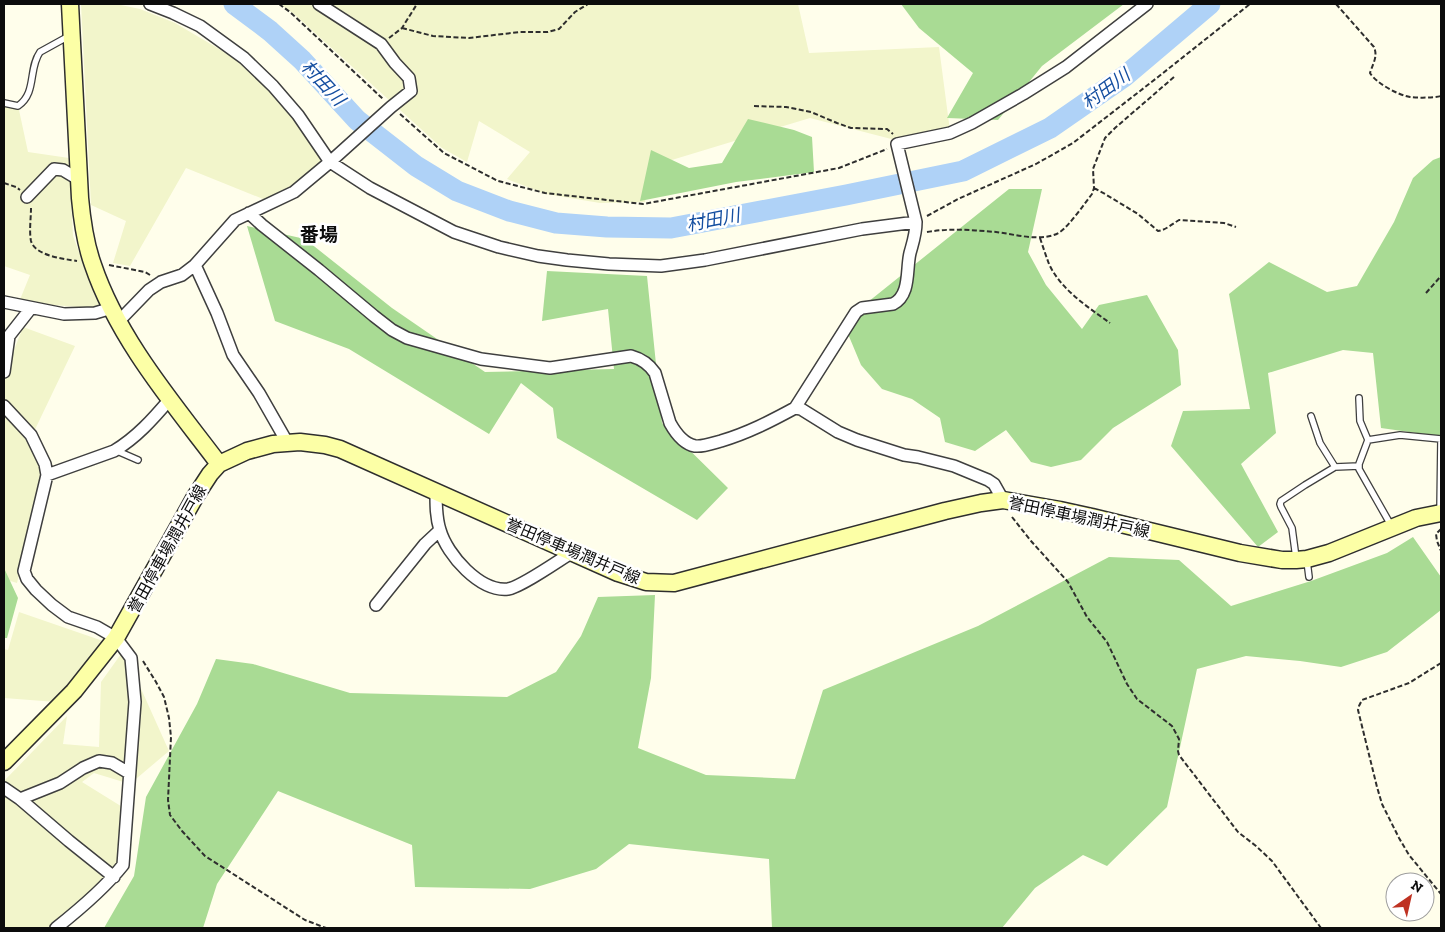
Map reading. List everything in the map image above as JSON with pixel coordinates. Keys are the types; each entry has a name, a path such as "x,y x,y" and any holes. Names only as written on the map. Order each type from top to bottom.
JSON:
{"main road":[{"path":"70,4 73,33 78,179 82,218 92,263 115,315 136,351 219,464"},
{"name":"誉田停車場潤井戸線","path":"4,762 74,691 116,638 195,497 210,474 219,464 253,448 273,444 300,442 340,449 618,573 646,582 659,583 674,583 945,511 1003,500 1092,517 1240,553 1282,560 1302,560 1329,553 1416,518 1441,519"}],"street":[{"path":"150,4 200,26 244,58 273,86 298,115 330,162 370,188 454,232 499,247 538,256 568,260 661,266 705,260 862,230 916,228"},
{"path":"4,302 64,314 95,313 115,315 161,282 182,275 196,265 235,220 294,192 411,91 409,78 395,63 382,44 319,4"},
{"path":"250,213 262,225 374,316 392,330 407,338 481,359 550,368 631,356 639,358 650,366 659,383 670,423 674,430 682,439 693,446 706,446 741,435 796,408 856,312 862,308 898,302 904,292 909,255 916,228 897,144 950,133 972,123 1066,67 1147,4"},
{"path":"27,197 54,169 63,170 78,179"},
{"path":"196,265 234,355 259,393 287,442"},
{"path":"4,372 9,336 31,308"},
{"path":"47,475 115,450 148,425 170,399"},
{"path":"4,406 31,435 45,464 47,475 24,571 27,579 52,605 68,617 97,626 116,638 131,658 135,702 123,865 114,877 56,928"},
{"path":"796,408 801,409 838,432 857,440 904,455 954,466 988,480 994,484 1003,500"},
{"path":"436,492 437,514 445,544 461,566 473,576 491,586 510,589 571,553"},
{"path":"376,605 425,544 440,530"},
{"path":"20,799 60,783 83,768 99,761 112,763 129,773"},
{"path":"4,788 20,799 68,841 114,877"}],"lane":[{"path":"4,103 18,106 22,103 28,96 34,63 40,52 73,33"},
{"path":"1359,398 1360,421 1368,440 1359,469 1392,527"},
{"path":"1311,416 1320,443 1335,468"},
{"path":"1368,440 1400,435 1441,439 1441,519"},
{"path":"115,450 138,460"},
{"path":"1309,578 1292,528 1280,504 1293,492 1335,468 1359,466"}],"path":[{"path":"278,4 290,12 391,107 444,153 498,181 545,193 643,204 839,168 897,144 892,133 887,128 851,128 811,112 786,107 754,106"},
{"path":"382,44 402,28 417,4"},
{"path":"402,28 433,36 469,38 520,32 548,32 559,29 575,12 588,4"},
{"path":"916,228 958,199 1036,164 1073,143 1250,4"},
{"path":"1336,4 1374,47 1377,53 1370,73 1373,78 1409,97 1441,96"},
{"path":"916,228 976,230 999,232 1020,237 1040,237 1060,232 1092,194 1094,188 1093,169 1105,138 1174,77"},
{"path":"4,183 16,187 27,197 31,207 31,241 34,246 45,254 145,272 161,282"},
{"path":"1094,188 1138,214 1158,231 1164,230 1179,220 1224,223 1236,227"},
{"path":"1040,237 1056,275 1084,305 1110,323"},
{"path":"1426,293 1441,276"},
{"path":"1003,500 1018,526 1068,582 1088,617 1107,642 1127,684 1137,699 1172,726 1179,739 1178,751 1180,755 1238,832 1272,862 1321,928"},
{"path":"1441,519 1436,534 1441,551"},
{"path":"131,658 142,661 146,665 166,704 171,737 168,800 170,815 205,856 305,920 326,928"},
{"path":"1441,664 1409,683 1362,700 1358,706 1376,788 1382,804 1409,854 1441,894"}],"green space":[{"path":"81,4 116,4 140,9 175,23 231,56 277,95 324,161 285,192 268,201 186,168 130,266 113,263 126,221 91,205"},
{"path":"280,4 798,4 809,53 939,47 950,131 899,141 810,118 652,166 645,202 600,203 546,194 507,179 530,152 479,121 467,162 442,148 294,14"},
{"path":"901,4 1124,4 1042,66 998,120 947,118 973,73 919,28"},
{"path":"4,106 19,110 28,152 69,158 73,236 101,309 19,302 30,275 4,266"},
{"path":"748,119 794,130 812,137 814,172 736,182 640,201 651,150 689,168 722,163"},
{"path":"1441,157 1441,439 1438,436 1381,428 1373,353 1343,350 1268,373 1276,433 1241,464 1278,532 1258,547 1171,446 1183,411 1250,409 1229,294 1269,262 1327,292 1357,286 1394,222 1413,178 1433,160"},
{"path":"1009,189 1042,189 1028,252 1046,285 1082,329 1099,305 1147,295 1178,350 1181,385 1113,428 1081,460 1051,467 1031,462 1006,430 975,451 945,442 940,418 912,399 882,389 861,365 843,322"},
{"path":"247,226 305,239 392,308 485,372 614,369 608,309 542,321 547,271 647,276 662,423 728,488 697,520 557,438 553,408 521,383 489,434 349,349 275,321"},
{"path":"23,327 75,346 29,442 44,474 17,583 4,579 4,387 7,368"},
{"path":"1413,537 1441,577 1441,610 1387,652 1341,667 1246,656 1197,669 1167,807 1107,866 1083,855 1035,888 1002,928 772,928 769,859 629,844 596,869 530,889 415,887 412,845 278,791 217,884 203,928 104,928 134,876 146,797 197,704 216,659 253,664 350,693 507,697 556,672 581,636 598,597 655,595 651,678 638,748 706,775 795,779 823,690 978,626 1109,557 1179,560 1231,606 1311,581 1387,553"},
{"path":"4,568 18,598 7,638 4,638"},
{"path":"19,612 106,642 56,702 4,698 4,649 8,650"},
{"path":"121,654 129,662 169,751 130,784 94,773 82,782 124,808 116,867 50,928 4,928 4,781 67,716 63,744 99,747 101,682"}],"waterway":[{"name":"村田川","path":"234,4 270,31 302,60 357,120 416,166 457,191 509,211 556,223 607,227 671,228 963,171 1050,128 1125,76 1210,4"}],"district":[{"name":"番場","path":"319,234"}]}
